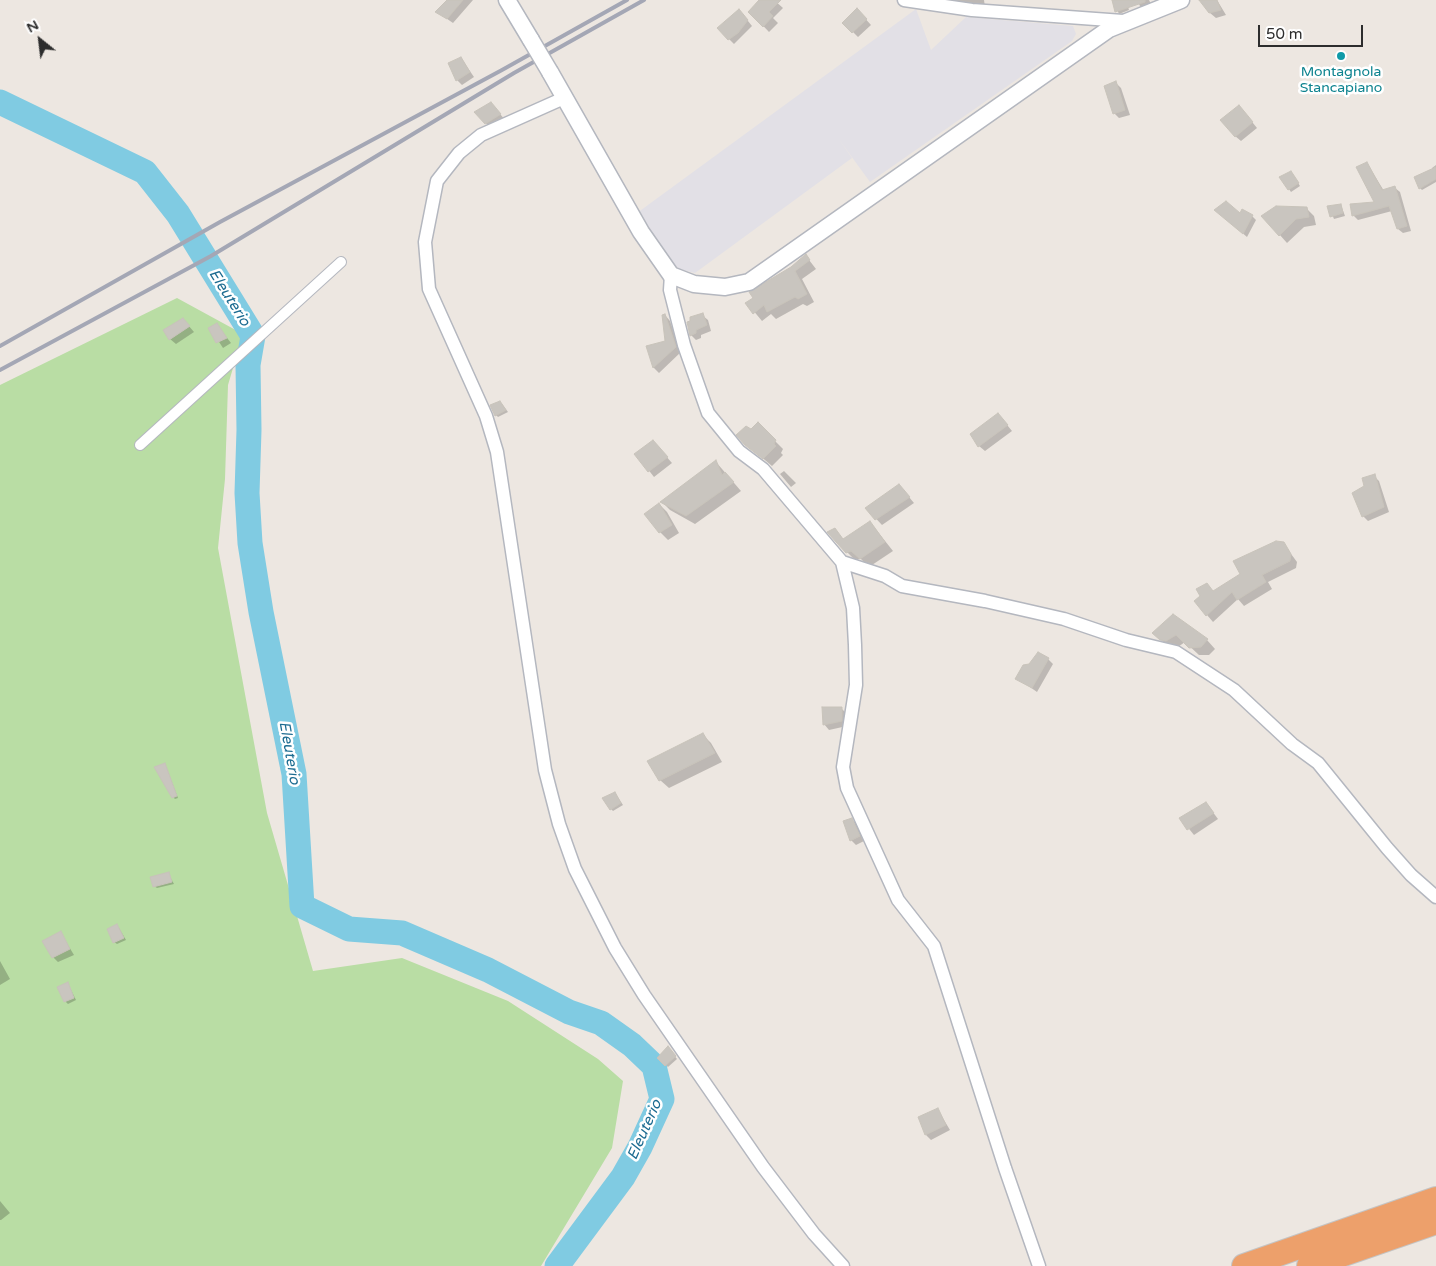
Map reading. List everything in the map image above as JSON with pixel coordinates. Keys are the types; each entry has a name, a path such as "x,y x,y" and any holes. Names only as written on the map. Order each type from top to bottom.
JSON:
{"highway":[{"path":"1244,1266 1436,1200"},
{"path":"1309,1266 1436,1222"}],"street":[{"path":"507,0 641,232 671,275 694,284 725,287 749,282 1109,29 1181,0"},
{"path":"904,0 972,10 1129,22"},
{"path":"564,98 481,135 459,153 437,181 425,242 429,288 486,416 497,452 544,770 559,824 575,869 615,948 644,995 763,1167 814,1234 843,1266"},
{"path":"140,445 341,262"},
{"path":"671,275 670,290 684,345 708,413 739,452 763,469 842,562 852,608 856,685 843,767 847,788 898,900 934,946 1005,1168 1039,1266"},
{"path":"842,562 885,576 902,586 985,601 1064,619 1126,640 1176,652 1234,690 1292,744 1318,764 1387,848 1411,875 1436,897"}],"shaded area":[{"path":"916,9 931,50 966,17 1073,26 1076,34 1072,41 870,182 838,138 852,158 695,273 679,269 664,254 637,213"}],"green space":[{"path":"177,298 243,334 228,385 225,479 218,548 267,813 313,971 402,958 508,1001 598,1059 623,1081 612,1148 541,1266 0,1266 0,385"}],"building":[{"path":"447,0 463,0 447,19 435,12"},
{"path":"759,0 781,0 769,12 773,16 763,27 748,12"},
{"path":"1112,0 1145,0 1145,2 1115,12"},
{"path":"1199,0 1217,0 1221,10 1209,13"},
{"path":"857,8 867,19 852,33 842,23"},
{"path":"739,9 748,20 738,33 728,40 717,28"},
{"path":"461,57 470,72 456,81 448,63"},
{"path":"1116,81 1125,110 1113,114 1104,86"},
{"path":"491,102 501,114 485,124 474,112"},
{"path":"1239,105 1253,122 1235,137 1220,120"},
{"path":"1367,162 1382,190 1395,186 1407,226 1397,229 1389,206 1352,216 1350,204 1374,202 1356,167"},
{"path":"1436,167 1436,179 1419,189 1414,177"},
{"path":"1291,171 1299,183 1288,190 1279,177"},
{"path":"1226,201 1240,213 1242,209 1253,215 1243,234 1214,210"},
{"path":"1341,204 1343,213 1330,217 1327,206"},
{"path":"1276,206 1307,207 1309,217 1296,219 1279,236 1261,216"},
{"path":"806,254 810,260 795,271 807,294 798,299 795,297 767,312 764,305 753,314 745,303 753,298 749,292 791,267"},
{"path":"703,313 707,325 696,330 696,333 690,336 687,322 690,321 690,317"},
{"path":"665,314 676,347 653,368 646,346 665,341 662,315"},
{"path":"183,318 190,326 169,340 163,330"},
{"path":"217,323 227,338 216,343 208,328"},
{"path":"500,401 506,410 495,416 490,405"},
{"path":"998,413 1008,425 978,447 970,434"},
{"path":"758,422 776,440 774,444 776,446 763,459 736,435 746,426 751,429"},
{"path":"653,440 668,457 648,472 634,454"},
{"path":"716,460 722,475 725,472 734,482 686,516 660,502"},
{"path":"1375,474 1384,507 1362,517 1352,493 1364,486 1362,478"},
{"path":"899,484 910,497 875,520 865,508"},
{"path":"659,503 672,525 659,533 644,514"},
{"path":"870,521 885,542 860,559 851,551 846,553 827,532 835,528 843,539"},
{"path":"1276,541 1284,542 1291,554 1290,561 1262,575 1266,582 1237,600 1232,592 1206,616 1194,601 1200,596 1196,589 1207,583 1213,591 1240,574 1233,561"},
{"path":"1173,614 1208,639 1201,647 1189,648 1176,635 1166,641 1160,640 1152,633"},
{"path":"1038,652 1049,658 1032,688 1015,679 1023,665 1029,664"},
{"path":"822,707 842,707 842,721 823,725"},
{"path":"703,733 715,753 659,781 647,761"},
{"path":"165,763 177,796 172,798 154,767"},
{"path":"615,792 621,803 610,810 602,798"},
{"path":"1206,802 1214,813 1187,830 1179,818"},
{"path":"852,818 860,836 850,841 843,821"},
{"path":"169,872 172,882 153,887 150,877"},
{"path":"117,924 124,938 113,943 107,929"},
{"path":"61,931 70,949 52,958 42,941"},
{"path":"68,982 74,998 64,1002 57,987"},
{"path":"668,1046 676,1056 665,1066 657,1058"},
{"path":"938,1108 946,1125 925,1135 918,1117"}],"waterway":[{"name":"Eleuterio","path":"0,102 145,172 178,214 253,336 248,365 249,430 247,493 250,543 261,612 294,774 302,906 349,929 402,933 488,970 569,1012 601,1023 632,1045 654,1066 662,1099 640,1147 623,1177 557,1266"}],"railway":[{"path":"0,346 220,222 502,70 627,0"},
{"path":"0,370 211,256 514,73 644,0"}],"place":[{"name":"Montagnola Stancapiano","path":"1341,56"}]}
